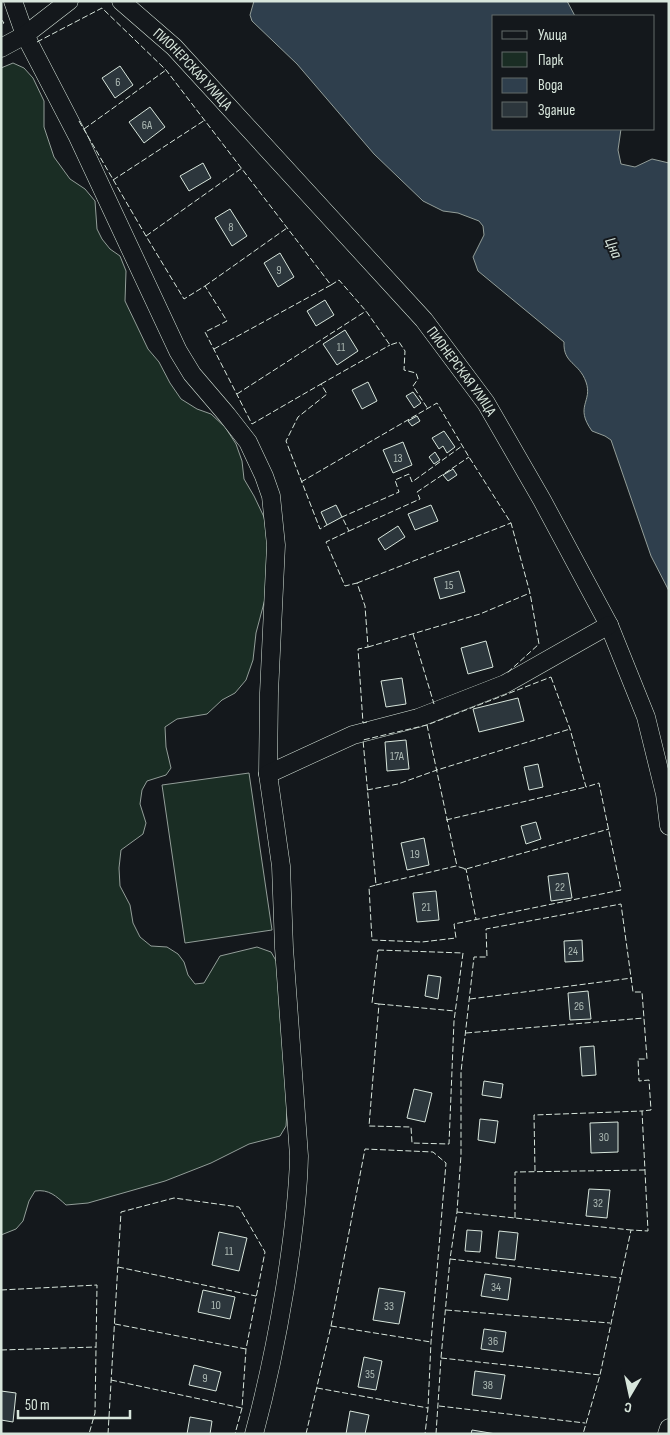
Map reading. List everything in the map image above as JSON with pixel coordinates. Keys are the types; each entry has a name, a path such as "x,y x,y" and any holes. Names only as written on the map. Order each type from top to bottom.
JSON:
{"street":[{"path":"13,1 25,35 77,135 178,352 192,374 248,442 271,496 276,545 269,693 268,774 281,866 284,948 299,1156 299,1189 276,1338 254,1434"},
{"path":"1,48 25,35 69,1"},
{"name":"ПИОНЕРСКАЯ УЛИЦА","path":"120,1 174,47 424,320 486,403 542,500 609,625 646,717 665,794 669,826"},
{"path":"268,774 353,735 418,718 505,684 609,625"},
{"path":"667,1434 669,1428"}],"green space":[{"path":"13,63 24,68 33,78 44,101 44,127 54,157 70,179 85,189 95,201 97,229 110,249 120,256 126,271 125,301 148,349 159,362 181,399 197,409 211,414 225,427 236,444 242,461 244,479 264,517 268,538 265,599 256,633 253,660 246,680 235,693 222,700 207,714 177,719 165,727 166,747 171,768 166,775 147,781 142,790 140,804 146,823 143,834 121,850 119,868 120,886 130,905 133,923 140,937 151,946 167,947 178,954 184,962 188,975 195,984 204,983 220,956 257,947 271,952 278,964 288,1099 286,1126 280,1136 249,1144 211,1163 165,1181 88,1203 66,1205 48,1192 35,1191 29,1201 23,1221 16,1229 1,1235 1,68"},
{"path":"249,773 272,930 185,943 162,785"}],"water":[{"name":"Цна","path":"254,1 567,1 574,15 492,15 492,130 621,130 618,150 621,164 635,167 652,159 669,163 669,591 651,556 611,440 592,431 584,416 588,389 583,375 566,355 564,342 478,271 473,257 484,235 483,226 479,221 458,213 443,211 423,201 374,154 297,64 252,21 250,15"}],"building":[{"path":"120,66 133,85 115,98 102,78"},
{"path":"150,107 165,127 144,143 129,122"},
{"path":"203,163 211,178 189,191 180,176"},
{"path":"230,209 247,236 232,246 215,218"},
{"path":"280,253 294,277 278,287 264,263"},
{"path":"325,300 334,315 316,326 307,311"},
{"path":"345,330 358,351 337,365 323,344"},
{"path":"368,382 377,401 362,409 352,390"},
{"path":"413,392 421,403 414,408 406,396"},
{"path":"417,416 420,421 412,426 408,421"},
{"path":"444,431 455,447 447,453 443,446 439,449 432,438"},
{"path":"403,442 412,465 393,473 383,450"},
{"path":"435,452 440,460 434,464 429,457"},
{"path":"453,469 457,475 448,481 443,475"},
{"path":"336,505 342,517 327,525 321,512"},
{"path":"431,505 438,521 415,530 408,514"},
{"path":"398,526 405,537 385,550 378,539"},
{"path":"459,571 465,592 440,599 434,578"},
{"path":"486,641 493,667 468,674 461,648"},
{"path":"402,678 406,704 386,707 381,681"},
{"path":"518,698 524,721 479,732 473,709"},
{"path":"406,740 409,769 387,771 385,742"},
{"path":"538,764 543,787 529,790 524,767"},
{"path":"536,822 541,839 526,844 521,826"},
{"path":"424,838 429,865 407,870 401,843"},
{"path":"568,873 572,898 551,901 548,876"},
{"path":"436,891 439,920 417,922 413,893"},
{"path":"582,940 583,961 565,962 564,941"},
{"path":"428,975 441,977 438,999 425,996"},
{"path":"588,991 591,1019 570,1020 568,993"},
{"path":"594,1046 596,1075 582,1076 580,1047"},
{"path":"484,1081 503,1084 501,1098 482,1095"},
{"path":"414,1089 432,1093 425,1122 407,1118"},
{"path":"480,1119 498,1121 495,1143 478,1140"},
{"path":"618,1122 618,1152 591,1153 590,1123"},
{"path":"589,1189 610,1190 607,1218 586,1216"},
{"path":"467,1230 482,1231 480,1252 465,1251"},
{"path":"499,1231 518,1233 515,1260 496,1258"},
{"path":"219,1232 247,1238 239,1271 212,1265"},
{"path":"485,1274 511,1278 508,1300 481,1296"},
{"path":"379,1288 405,1292 399,1324 373,1320"},
{"path":"203,1290 235,1297 230,1319 198,1312"},
{"path":"484,1329 506,1332 503,1352 481,1349"},
{"path":"364,1357 382,1361 376,1390 358,1387"},
{"path":"194,1365 221,1372 216,1391 189,1385"},
{"path":"475,1371 505,1375 501,1399 472,1395"},
{"path":"1,1391 16,1393 13,1422 1,1420"},
{"path":"350,1411 369,1415 365,1434 346,1434"},
{"path":"190,1417 212,1421 210,1434 187,1434"},
{"path":"472,1430 496,1434 471,1434"}],"fence":[{"path":"37,42 102,8 166,70 331,285 339,280 366,311 390,345 399,342 405,351 404,370 416,373 418,379 413,386 428,409"},
{"path":"1,19 4,23 1,24"},
{"path":"84,129 166,70"},
{"path":"113,180 205,120"},
{"path":"79,121 184,299 205,286 227,321 205,332 252,424 321,384 327,394 298,417 286,441 320,529 327,525"},
{"path":"146,236 242,168"},
{"path":"205,286 287,228"},
{"path":"214,349 331,285"},
{"path":"237,394 366,311"},
{"path":"321,384 390,345"},
{"path":"301,482 437,403 511,523 530,593 539,644 506,674"},
{"path":"367,722 363,723 358,649 368,647 365,606 357,583 345,586 326,542 349,531 342,517 399,492 395,480 409,474 412,482 462,446"},
{"path":"349,531 420,499 417,492 469,457"},
{"path":"357,583 511,523"},
{"path":"368,647 480,614 530,593"},
{"path":"413,634 434,704"},
{"path":"551,677 570,729 586,787 599,783 621,890 454,924 456,938 422,942 372,940 369,887 376,885 363,740 427,725 551,677"},
{"path":"427,725 457,866"},
{"path":"367,790 398,784 570,729"},
{"path":"446,820 586,787"},
{"path":"376,885 456,866 466,869 609,829"},
{"path":"464,869 466,869 476,919"},
{"path":"436,1434 441,1358 450,1259 457,1212 461,1155 461,1072 474,957 487,957 486,929 621,904 633,992 642,992 647,1059 638,1059 639,1081 649,1080 651,1110 642,1111 648,1231 631,1230 600,1375 583,1434"},
{"path":"378,950 463,953 454,1021 449,1144 412,1143 411,1127 369,1126 379,1004 372,1003 378,950"},
{"path":"470,999 632,978"},
{"path":"379,1004 455,1011"},
{"path":"466,1033 644,1018"},
{"path":"535,1171 534,1115 642,1111"},
{"path":"306,1434 331,1326 365,1149 433,1152 446,1163 425,1434"},
{"path":"515,1218 515,1172 645,1170"},
{"path":"108,1434 121,1212 174,1198 239,1207 265,1252 246,1349 242,1408 235,1434"},
{"path":"457,1212 631,1230"},
{"path":"450,1259 621,1278"},
{"path":"118,1267 256,1296"},
{"path":"1,1290 97,1285 95,1413 89,1434"},
{"path":"446,1310 610,1323"},
{"path":"115,1324 246,1349"},
{"path":"331,1326 431,1342"},
{"path":"1,1350 96,1347"},
{"path":"441,1358 600,1375"},
{"path":"111,1380 242,1408"},
{"path":"317,1388 428,1408"},
{"path":"439,1406 585,1423"}]}
